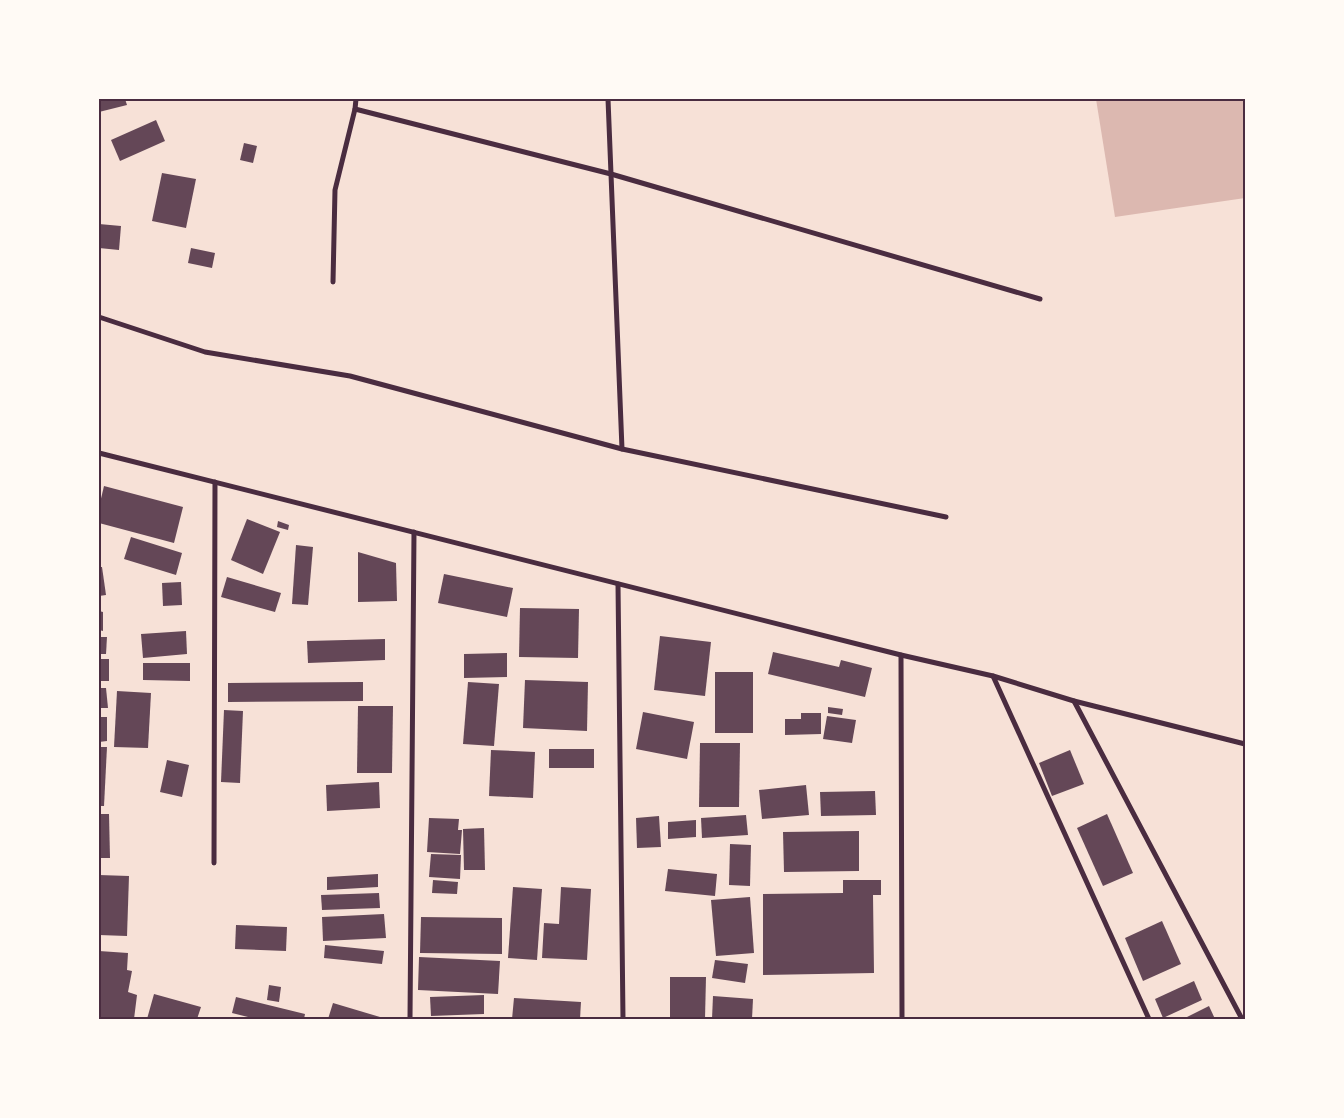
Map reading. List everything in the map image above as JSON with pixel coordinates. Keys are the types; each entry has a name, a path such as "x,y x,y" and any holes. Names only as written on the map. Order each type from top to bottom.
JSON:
{"street":[{"path":"333,282 335,190 356,99"},
{"path":"608,99 622,449"},
{"path":"355,109 611,174 1040,299"},
{"path":"99,317 205,352 350,376 622,449 946,517"},
{"path":"99,453 901,655 994,676 1074,701 1245,744"},
{"path":"214,863 215,482"},
{"path":"410,1019 414,532"},
{"path":"618,584 623,1019"},
{"path":"901,655 902,1019"},
{"path":"994,676 1149,1019"},
{"path":"1074,701 1242,1019"}],"shaded area":[{"path":"1096,99 1245,99 1245,198 1115,217"}],"building":[{"path":"99,99 125,99 127,105 99,112"},
{"path":"156,120 165,141 120,161 111,140"},
{"path":"244,143 257,146 253,163 240,160"},
{"path":"162,173 196,179 186,228 152,221"},
{"path":"99,224 121,226 119,250 99,248"},
{"path":"191,248 215,253 212,268 188,263"},
{"path":"104,486 183,507 174,543 99,523 99,507"},
{"path":"247,519 280,532 263,574 231,560"},
{"path":"278,521 289,525 288,530 277,527"},
{"path":"131,537 182,553 176,575 124,559"},
{"path":"296,545 313,547 308,605 292,604"},
{"path":"358,552 396,563 397,601 358,602"},
{"path":"99,567 102,567 106,595 99,596"},
{"path":"444,574 513,588 507,617 438,603"},
{"path":"227,577 281,593 275,612 221,597"},
{"path":"181,582 182,605 163,606 162,583"},
{"path":"520,608 579,609 578,658 519,657"},
{"path":"99,611 103,612 103,631 99,630"},
{"path":"186,631 187,654 143,658 141,634"},
{"path":"660,636 711,642 705,696 654,690"},
{"path":"99,637 107,637 106,654 99,654"},
{"path":"385,639 385,660 308,663 307,641"},
{"path":"773,652 839,667 841,660 872,668 865,697 768,674"},
{"path":"507,653 507,677 464,678 464,654"},
{"path":"99,659 109,659 109,681 99,681"},
{"path":"143,663 190,663 190,681 143,680"},
{"path":"715,672 753,672 753,733 715,733"},
{"path":"525,680 588,682 587,731 523,728"},
{"path":"363,682 363,701 228,702 228,683"},
{"path":"468,682 499,684 494,746 463,744"},
{"path":"99,688 106,688 108,708 99,708"},
{"path":"117,691 151,693 148,748 114,747"},
{"path":"358,706 393,706 392,773 357,773"},
{"path":"828,707 843,709 842,715 828,713"},
{"path":"224,710 243,711 240,783 221,782"},
{"path":"643,712 694,722 687,759 636,749"},
{"path":"801,713 821,713 821,734 785,735 785,719 801,719"},
{"path":"827,716 856,720 852,743 823,739"},
{"path":"99,717 107,717 107,741 99,742"},
{"path":"700,743 740,743 739,807 699,807"},
{"path":"99,747 107,747 104,806 99,806"},
{"path":"549,749 594,749 594,768 549,768"},
{"path":"491,750 535,752 533,798 489,796"},
{"path":"1070,750 1084,784 1052,796 1039,763"},
{"path":"167,760 189,765 182,797 160,792"},
{"path":"379,782 380,808 327,811 326,785"},
{"path":"806,785 809,815 762,819 759,790"},
{"path":"875,791 876,815 821,816 820,792"},
{"path":"99,814 109,814 110,858 99,858"},
{"path":"1107,814 1133,873 1103,886 1077,828"},
{"path":"746,815 748,835 702,838 701,818"},
{"path":"659,816 661,847 637,848 636,818"},
{"path":"429,818 459,819 458,830 462,830 460,854 427,852"},
{"path":"696,820 696,837 668,839 668,822"},
{"path":"484,828 485,870 464,870 463,829"},
{"path":"859,831 859,871 784,872 783,832"},
{"path":"730,844 751,845 750,886 729,885"},
{"path":"431,854 461,855 460,879 429,877"},
{"path":"668,869 717,874 715,896 665,891"},
{"path":"378,874 378,887 327,890 327,877"},
{"path":"99,875 129,876 127,936 99,935"},
{"path":"433,880 458,882 457,894 432,893"},
{"path":"843,880 881,880 881,895 873,895 874,973 763,975 763,894 843,893"},
{"path":"513,887 542,889 537,960 508,958"},
{"path":"561,887 591,889 587,960 542,958 544,923 559,924"},
{"path":"379,893 380,908 322,910 321,895"},
{"path":"750,897 754,953 716,956 711,900"},
{"path":"384,914 386,938 323,941 322,917"},
{"path":"421,917 502,918 502,954 420,953"},
{"path":"1162,921 1181,964 1143,981 1125,938"},
{"path":"236,925 287,927 286,951 235,949"},
{"path":"325,945 384,951 382,964 324,958"},
{"path":"99,951 128,953 127,970 132,971 128,992 137,995 134,1019 99,1019"},
{"path":"419,957 500,961 498,994 418,990"},
{"path":"715,960 748,964 745,983 712,978"},
{"path":"670,977 706,977 705,1019 670,1019"},
{"path":"1194,981 1202,1000 1163,1018 1155,999"},
{"path":"269,985 281,987 279,1002 267,1000"},
{"path":"154,994 201,1007 197,1019 147,1019"},
{"path":"484,995 484,1014 431,1016 430,997"},
{"path":"713,996 753,999 752,1019 712,1019"},
{"path":"236,997 305,1014 304,1019 256,1019 232,1013"},
{"path":"514,998 581,1002 580,1019 512,1019"},
{"path":"333,1003 380,1017 379,1019 328,1019"},
{"path":"1209,1006 1215,1019 1183,1019"},
{"path":"501,1017 501,1019 479,1019 479,1018"}]}
